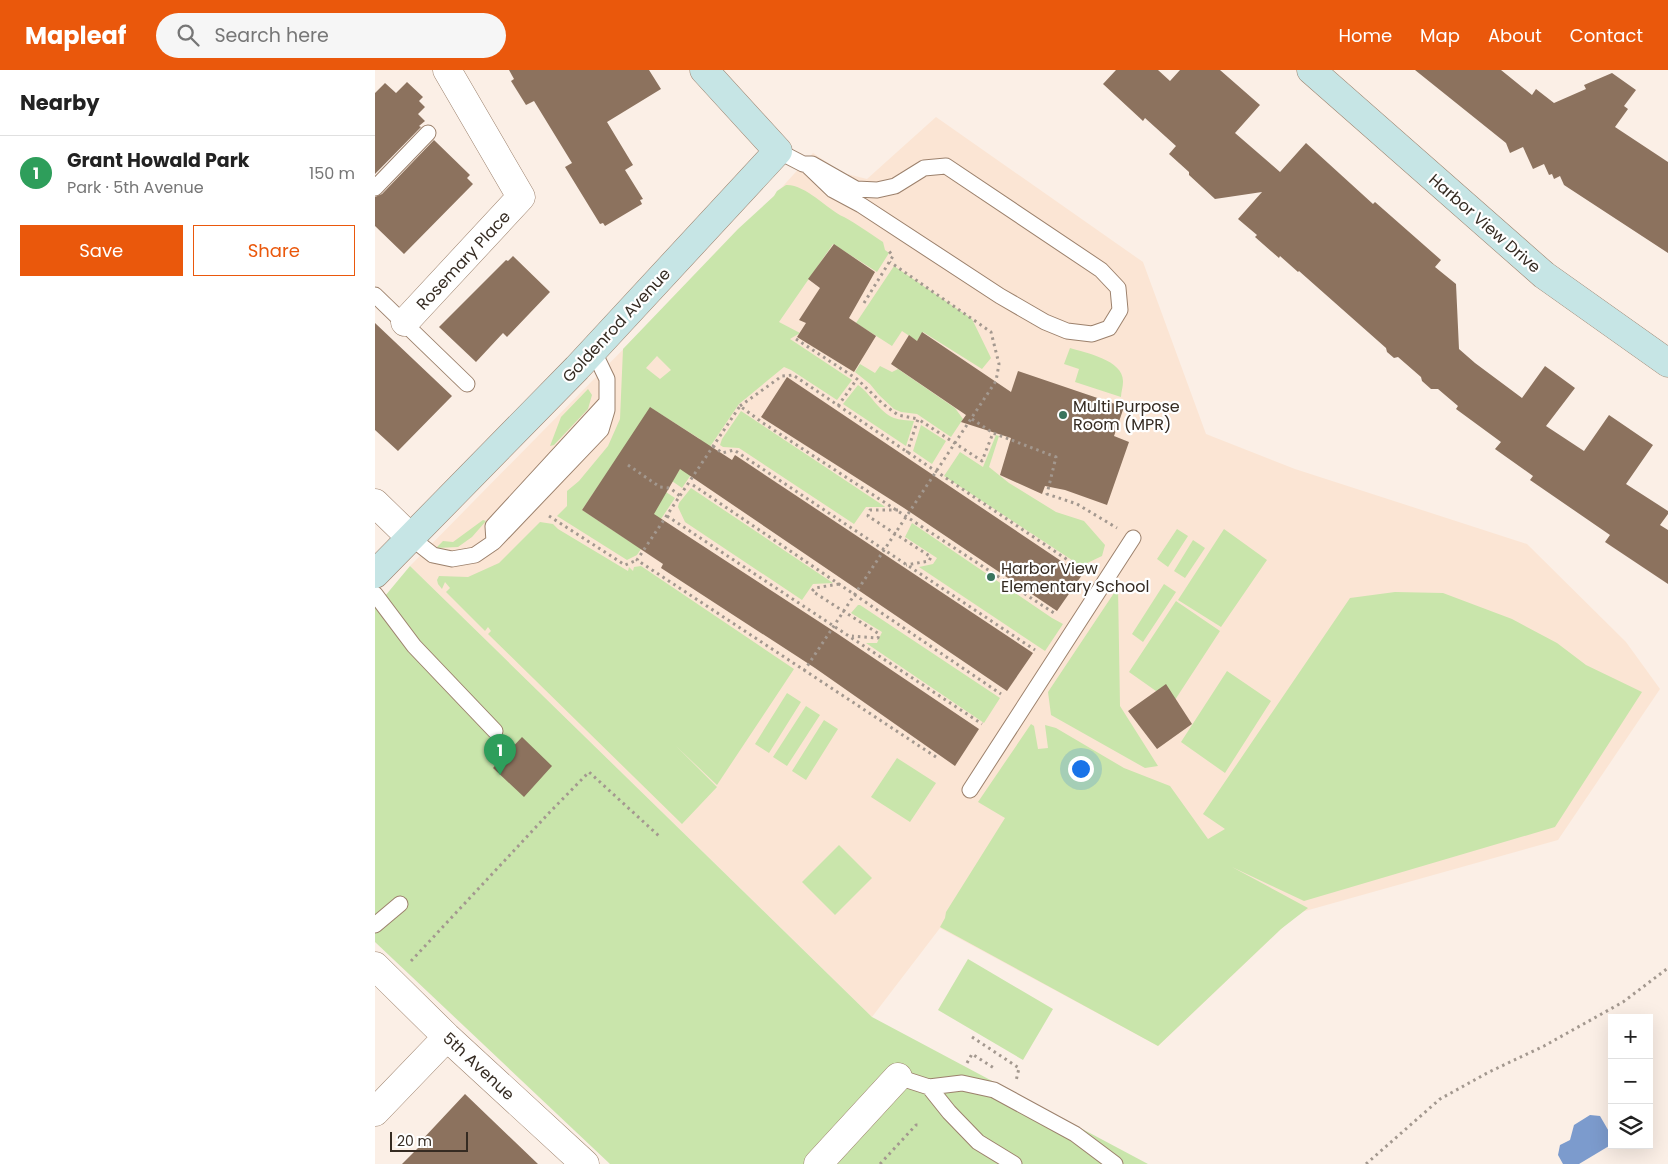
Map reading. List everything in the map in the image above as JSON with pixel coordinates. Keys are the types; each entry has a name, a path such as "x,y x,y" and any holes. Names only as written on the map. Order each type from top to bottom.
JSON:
{"street":[{"name":"Rosemary Place","path":"405,322 521,197 447,70"},
{"path":"704,70 778,150"},
{"name":"Harbor View Drive","path":"1311,70 1544,275 1668,363"},
{"name":"Goldenrod Avenue","path":"375,574 593,350 778,150"},
{"path":"375,503 410,537"},
{"name":"5th Avenue","path":"375,966 447,1037 583,1163"},
{"path":"375,1112 447,1037"},
{"path":"818,1164 898,1077"}],"lane":[{"path":"375,188 428,133"},
{"path":"778,150 805,165 833,190 861,205 1000,296 1045,322 1067,331 1092,334 1109,328 1121,310 1119,288 1101,270 946,166 924,168 895,186 877,190 856,189 812,164 805,165"},
{"path":"375,295 467,384"},
{"path":"410,537 433,556 452,559 475,554 494,542 601,430 606,416 607,380 593,350"},
{"path":"970,790 1133,538"},
{"path":"375,594 414,646 495,731"},
{"path":"375,925 400,904"},
{"path":"898,1077 929,1087 963,1083 993,1090 1075,1134 1115,1164"},
{"path":"929,1087 949,1112 978,1142 1015,1164"}],"path":[{"path":"864,303 893,256 888,250"},
{"path":"804,671 937,473 996,381 999,364 991,332 890,262"},
{"path":"796,339 857,378 883,404 898,415 919,419 982,461 993,433"},
{"path":"549,516 625,565 638,560 740,406 782,376 793,375 1084,571"},
{"path":"838,406 857,378"},
{"path":"740,406 1054,613"},
{"path":"907,453 919,419"},
{"path":"972,419 993,433 1057,457 1047,494 1077,504 1133,538"},
{"path":"713,446 722,453 734,450 1035,650"},
{"path":"627,465 661,487 670,488 680,496"},
{"path":"693,485 1001,694"},
{"path":"899,510 870,510 868,516 931,557 929,562 906,564"},
{"path":"667,516 982,724"},
{"path":"638,560 936,757"},
{"path":"839,584 815,588 812,591 879,634 878,638 850,636"},
{"path":"411,961 589,772 659,836"},
{"path":"1366,1164 1439,1099 1489,1072 1544,1046 1623,1002 1668,968"},
{"path":"972,1037 1019,1068 1016,1082 1009,1077"},
{"path":"965,1068 972,1054 1001,1072"},
{"path":"880,1164 916,1125 921,1126"}],"shaded area":[{"name":"Harbor View Elementary School","path":"936,117 1143,262 1206,434 1295,469 1527,544 1626,642 1660,689 1558,840 1298,913 1158,1046 940,928 872,1017 410,566 774,196 813,153 843,173 867,179"}],"green space":[{"path":"786,185 801,188 883,242 885,250 889,253 877,272 833,244 779,322 800,333 790,339 852,380 837,400 784,367 739,404 682,488 672,481 700,439 651,408 582,510 632,543 666,492 675,498 637,555 627,560 557,516 567,506 567,491 579,481 608,446 620,419 623,349 777,191","holes":["657,356 671,370 660,379 646,368"]},
{"path":"894,266 972,319 991,358 982,369 923,332 917,341 902,331 892,346 856,323"},
{"path":"1070,348 1094,355 1117,368 1122,374 1121,397 1075,382 1079,369 1064,364"},
{"path":"860,364 875,373 880,366 892,372 898,369 955,408 963,419 951,437 917,414 894,409 870,384 855,372"},
{"path":"858,385 889,415 896,419 914,421 906,446 843,404"},
{"path":"588,389 592,395 588,409 554,445 550,446 561,417"},
{"path":"741,411 885,507 866,507 854,524 739,448 723,447 720,445"},
{"path":"921,425 946,441 932,464 913,451"},
{"path":"996,435 999,436 989,467 1009,483 1056,512 1084,521 1105,545 1102,556 1081,566 944,476 960,452 983,467"},
{"path":"691,488 833,583 813,584 802,600 685,522 678,507"},
{"path":"483,520 486,521 472,537 458,547 436,548 443,541 453,542"},
{"path":"540,522 553,524 558,529 628,571 629,567 633,571 634,567 641,566 794,669 717,785 676,746 717,787 682,824 488,634 491,631 488,627 485,631 446,592 450,588 445,582 442,589 438,584 439,576 468,577 499,563"},
{"path":"912,523 1063,624 1045,651 919,567 933,564 937,558 905,537"},
{"path":"1177,529 1188,536 1168,567 1157,559"},
{"path":"1224,529 1267,560 1221,627 1178,600"},
{"path":"1193,540 1205,548 1185,578 1174,571"},
{"path":"410,566 872,1017 1148,1164 610,1164 375,942 375,608"},
{"path":"1164,584 1176,592 1143,642 1132,634"},
{"path":"1118,587 1120,706 1158,766 1145,768 1051,715 1048,692"},
{"path":"1395,592 1443,593 1512,619 1557,643 1586,665 1642,692 1555,827 1304,901 1232,867 1308,908 1281,929 1158,1046 940,927 946,912 1005,818 978,802 1031,724 1034,726 1038,749 1048,748 1045,725 1056,728 1124,768 1170,786 1208,839 1225,829 1203,814 1350,598"},
{"path":"1176,601 1220,631 1173,703 1129,672"},
{"path":"858,605 1000,698 984,723 866,643 877,643 882,632 851,613"},
{"path":"1227,671 1271,701 1225,773 1181,742"},
{"path":"787,693 801,702 769,753 755,744"},
{"path":"806,706 820,715 787,766 773,757"},
{"path":"824,720 838,729 806,780 792,771"},
{"path":"897,758 936,783 910,822 871,797"},
{"path":"839,845 872,878 835,915 802,882"},
{"path":"968,959 1053,1009 1023,1060 938,1010"}],"water":[{"path":"1590,1115 1600,1116 1608,1130 1608,1147 1579,1164 1563,1164 1558,1155 1560,1145 1570,1140 1574,1125"}],"building":[{"path":"509,70 649,70 661,89 607,122 633,165 625,170 643,199 640,200 642,204 605,226 603,223 600,224 565,167 572,163 534,101 526,105 511,81 514,79"},
{"path":"1116,70 1158,70 1170,81 1180,70 1220,70 1260,105 1235,133 1280,172 1306,143 1373,204 1375,202 1441,260 1435,267 1456,284 1459,349 1522,398 1545,366 1575,388 1546,426 1584,451 1609,415 1653,445 1626,484 1668,511 1660,525 1668,530 1668,584 1605,542 1610,535 1530,480 1533,476 1495,449 1501,442 1456,409 1458,406 1438,389 1431,389 1422,381 1421,377 1398,357 1394,358 1387,352 1386,348 1299,271 1280,256 1279,258 1255,237 1257,235 1238,219 1262,192 1215,199 1169,154 1176,146 1145,118 1143,121 1103,84"},
{"path":"1415,70 1501,70 1532,95 1536,89 1554,103 1586,89 1584,85 1612,73 1636,90 1624,106 1628,109 1615,127 1668,162 1668,253 1564,185 1560,176 1554,179 1552,174 1549,175 1544,164 1533,169 1523,147 1510,153 1506,143"},
{"path":"407,82 423,97 419,101 425,107 418,114 425,121 375,174 375,93 385,83 396,93"},
{"path":"434,140 470,175 467,178 473,184 404,254 375,226 375,197 382,194"},
{"path":"834,244 875,272 849,318 876,336 854,372 797,337 806,323 799,320 820,288 808,279"},
{"path":"513,256 550,292 507,337 503,333 476,362 439,327 506,260 508,261"},
{"path":"375,323 452,396 398,451 375,430"},
{"path":"922,332 1011,392 1018,371 1124,407 1114,436 1129,442 1107,505 1065,490 1045,486 1042,494 1000,475 1011,438 961,422 966,415 891,364 909,335 917,341"},
{"path":"787,377 1082,575 1057,611 904,508 761,417"},
{"path":"650,407 732,460 735,455 1033,653 1007,691 680,469 654,514 979,729 955,766 815,668 661,568 663,564 582,510"},
{"path":"1166,684 1192,724 1157,749 1128,711"},
{"path":"522,737 552,766 524,797 493,768"},
{"path":"465,1094 538,1164 402,1164 423,1143 421,1141"}],"place":[{"name":"Multi Purpose Room (MPR)","path":"1063,415"},
{"name":"Harbor View Elementary School","path":"991,577"},
{"name":"Grant Howald Park","path":"500,775"}]}
